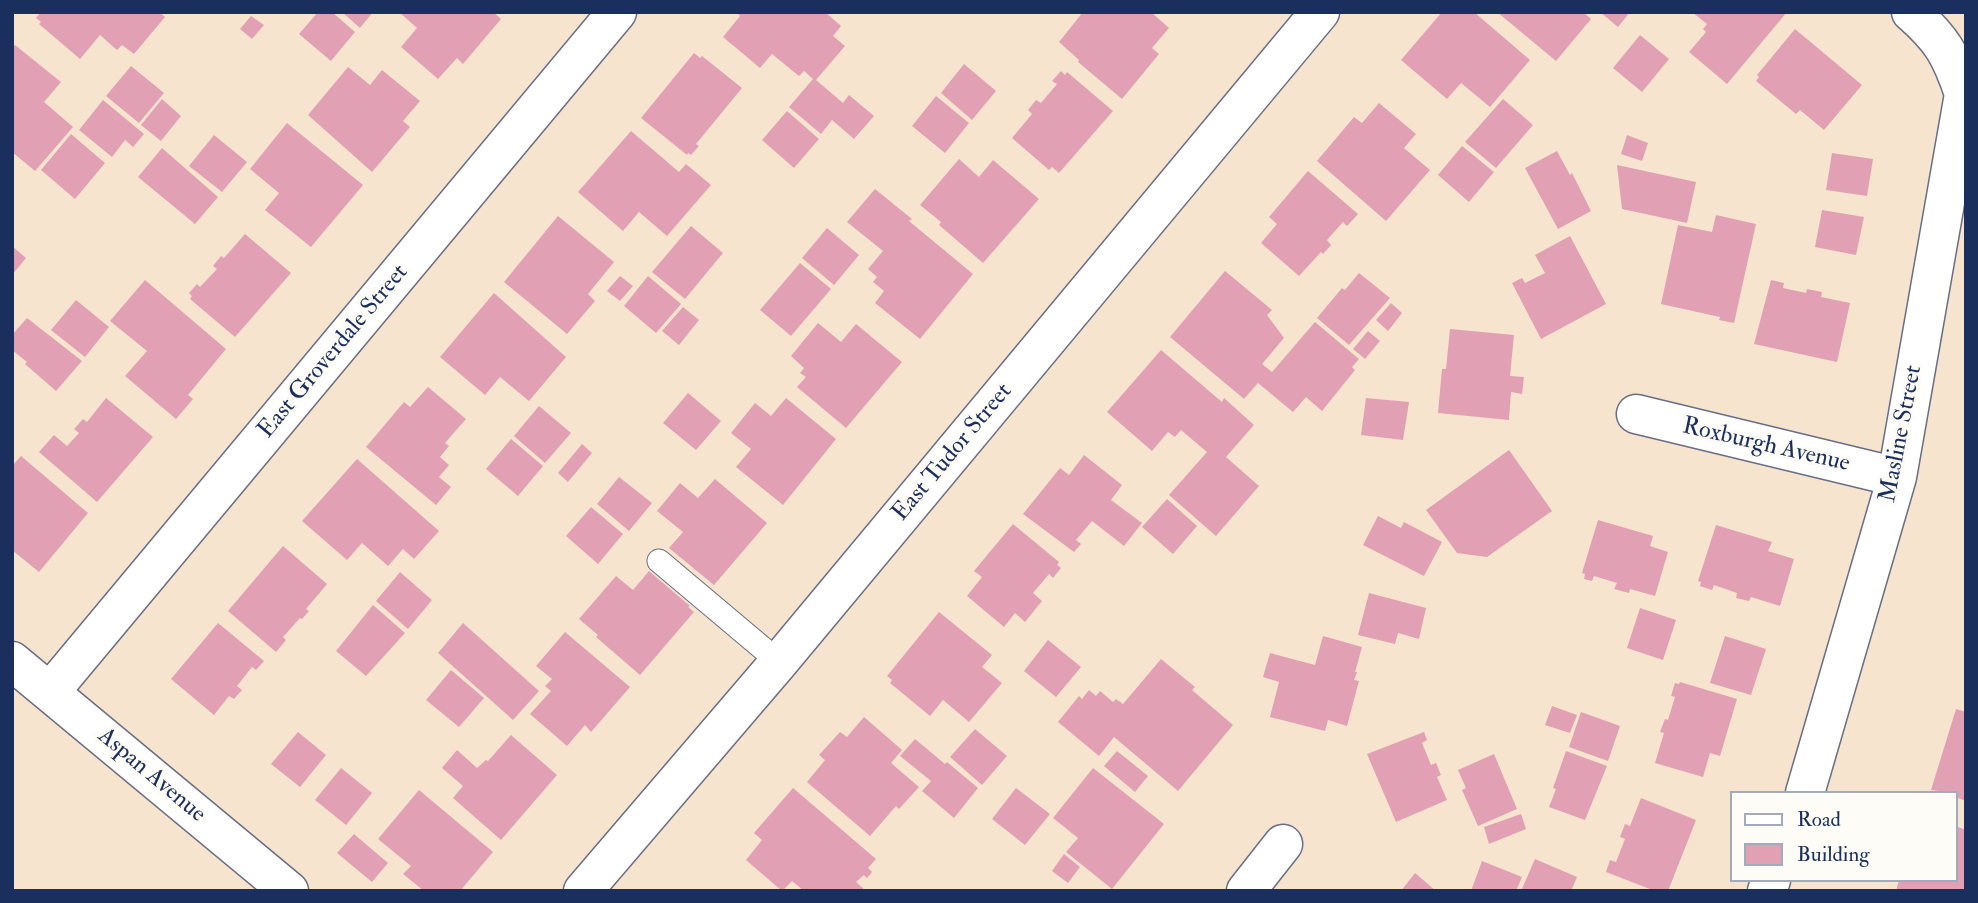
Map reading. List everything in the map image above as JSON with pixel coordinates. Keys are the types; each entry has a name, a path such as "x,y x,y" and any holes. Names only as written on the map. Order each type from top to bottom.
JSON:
{"street":[{"name":"East Groverdale Street","path":"50,692 617,12"},
{"name":"East Tudor Street","path":"583,891 779,662 1320,12"},
{"name":"Masline Street","path":"1806,791 1896,477 1964,94 1956,68 1936,33 1911,12"},
{"name":"Roxburgh Avenue","path":"1636,414 1896,477"},
{"name":"Aspan Avenue","path":"12,661 289,891"},
{"path":"1246,891 1283,844"}],"lane":[{"path":"659,561 779,662"}],"building":[{"path":"41,12 159,12 165,17 134,54 122,45 117,50 100,35 80,59 39,24 41,22 36,18"},
{"path":"318,12 332,12 355,32 331,61 299,34"},
{"path":"342,12 373,12 360,28"},
{"path":"399,12 493,12 501,19 463,64 457,58 438,79 401,47 417,28"},
{"path":"736,12 825,12 841,26 833,36 845,46 816,80 843,103 849,95 874,116 854,139 832,120 821,134 789,107 813,79 804,71 799,76 772,54 760,68 723,37 740,16"},
{"path":"1083,12 1151,12 1169,28 1152,48 1159,54 1122,99 1059,42"},
{"path":"1442,12 1474,12 1530,60 1490,107 1461,83 1447,99 1401,60"},
{"path":"1497,12 1583,12 1591,19 1556,61"},
{"path":"1600,12 1630,12 1618,27"},
{"path":"1692,12 1787,12 1727,84 1689,52 1706,32 1703,29 1707,24"},
{"path":"251,16 264,25 252,39 240,29"},
{"path":"1795,29 1862,85 1824,130 1800,110 1796,114 1756,81 1759,77 1757,75"},
{"path":"1640,35 1669,59 1642,92 1613,68"},
{"path":"15,45 61,82 44,102 73,127 35,171 12,152 12,48"},
{"path":"694,53 700,58 702,56 742,88 696,144 699,146 691,155 687,155 641,118"},
{"path":"964,64 996,91 972,120 941,93"},
{"path":"131,66 164,93 139,123 106,96"},
{"path":"348,67 370,85 382,70 420,101 403,121 410,127 372,172 308,115"},
{"path":"1061,71 1065,75 1067,72 1113,111 1059,173 1052,167 1049,170 1012,138 1032,114 1028,110 1036,100 1041,103 1057,84 1052,81"},
{"path":"936,96 969,123 945,153 912,126"},
{"path":"162,99 181,116 161,141 141,125"},
{"path":"1503,99 1533,125 1496,168 1465,142"},
{"path":"103,100 144,134 133,147 125,140 112,157 79,130"},
{"path":"1379,103 1416,134 1404,148 1430,170 1386,221 1317,161 1354,117 1362,123"},
{"path":"787,111 819,139 794,168 762,140"},
{"path":"287,123 363,185 311,247 265,210 279,193 250,169"},
{"path":"631,131 679,172 686,164 711,185 667,236 639,212 623,231 578,192"},
{"path":"71,134 105,163 75,199 41,170"},
{"path":"214,135 247,162 222,192 189,166"},
{"path":"1627,135 1648,143 1642,161 1621,154"},
{"path":"1462,146 1494,172 1469,202 1438,175"},
{"path":"162,148 218,197 195,224 138,177"},
{"path":"1557,151 1570,175 1572,173 1591,211 1558,229 1525,168"},
{"path":"1832,153 1873,159 1867,196 1826,190"},
{"path":"959,159 979,177 993,160 1039,199 983,263 920,205"},
{"path":"1617,165 1696,182 1687,223 1622,209"},
{"path":"1308,171 1358,214 1347,226 1343,222 1327,240 1331,245 1299,276 1261,243 1277,224 1269,217"},
{"path":"875,189 973,274 920,339 875,303 884,291 873,282 877,277 868,269 883,251 847,222"},
{"path":"1822,210 1864,217 1856,255 1815,247"},
{"path":"1716,215 1756,224 1734,323 1719,320 1720,317 1661,304 1678,225 1712,232"},
{"path":"558,216 614,262 588,294 595,301 567,334 504,282"},
{"path":"691,226 723,253 685,299 652,272"},
{"path":"827,228 859,255 834,285 802,258"},
{"path":"245,234 291,273 235,337 190,299 192,296 189,293 197,284 200,287 217,269 213,266 221,256 224,258"},
{"path":"1570,236 1606,304 1541,339 1512,283 1522,278 1525,283 1545,273 1535,255"},
{"path":"12,246 26,258 12,275"},
{"path":"800,263 831,289 791,336 760,310"},
{"path":"1225,271 1272,310 1267,315 1284,338 1262,364 1272,372 1315,322 1359,359 1352,367 1355,370 1322,411 1306,397 1293,412 1258,383 1244,399 1170,337"},
{"path":"1359,273 1390,298 1349,345 1317,318 1342,288 1345,290"},
{"path":"620,276 633,286 620,301 607,291"},
{"path":"648,276 681,304 656,333 624,306"},
{"path":"145,280 226,349 188,395 193,399 176,419 125,376 147,351 110,321"},
{"path":"1771,280 1784,283 1783,288 1806,293 1807,289 1822,292 1821,297 1850,303 1837,362 1754,344"},
{"path":"494,293 566,357 529,401 500,377 485,395 440,357"},
{"path":"76,300 109,327 85,357 51,330"},
{"path":"1391,303 1402,313 1388,331 1376,320"},
{"path":"683,307 699,320 679,345 662,331"},
{"path":"27,318 82,361 56,391 12,350 12,335"},
{"path":"818,323 841,342 856,324 902,362 846,428 797,387 806,377 800,373 804,368 791,356"},
{"path":"1450,329 1514,335 1510,376 1524,377 1522,394 1511,392 1509,420 1438,413 1442,369 1446,369"},
{"path":"1368,331 1380,341 1365,359 1353,349"},
{"path":"1161,350 1222,402 1224,398 1254,425 1226,457 1259,486 1216,536 1169,495 1207,452 1181,430 1175,437 1168,432 1152,451 1107,412"},
{"path":"428,387 466,419 445,443 449,446 440,457 449,465 439,477 451,487 436,505 366,447 404,402 410,407"},
{"path":"688,393 721,421 696,450 663,423"},
{"path":"106,398 153,437 97,502 39,452 54,435 67,446 79,433 74,429 83,419 87,422"},
{"path":"786,398 836,439 783,505 736,467 751,449 731,433 755,403 771,416"},
{"path":"1366,398 1409,402 1403,440 1361,435"},
{"path":"539,406 571,433 545,463 514,436"},
{"path":"511,439 543,466 518,496 486,469"},
{"path":"582,444 592,453 568,482 558,473"},
{"path":"1509,450 1552,511 1487,557 1457,553 1426,510"},
{"path":"1084,455 1122,485 1111,500 1142,523 1124,546 1092,521 1076,540 1081,544 1074,552 1023,514 1060,468 1069,475"},
{"path":"21,456 88,513 39,572 12,550 12,466"},
{"path":"357,459 439,531 414,559 403,549 388,566 362,543 347,560 302,521"},
{"path":"619,477 652,503 629,531 597,504"},
{"path":"715,479 767,523 714,585 669,548 683,532 657,511 680,483 698,498"},
{"path":"1167,499 1197,526 1173,554 1142,527"},
{"path":"591,507 623,534 598,564 566,536"},
{"path":"1378,516 1401,528 1404,522 1442,542 1424,576 1363,545"},
{"path":"1598,520 1653,536 1650,546 1668,552 1655,596 1630,589 1629,593 1614,589 1617,583 1594,576 1592,581 1584,579 1585,574 1582,573"},
{"path":"1013,524 1059,562 1057,565 1061,568 1053,578 1049,574 1033,593 1042,601 1025,622 1015,613 1004,627 967,596 982,577 974,571"},
{"path":"1716,525 1772,542 1768,551 1794,559 1780,606 1751,597 1749,601 1736,598 1737,593 1714,585 1712,590 1700,586 1701,582 1698,581"},
{"path":"283,546 327,584 306,609 309,611 283,637 286,640 276,652 228,611"},
{"path":"649,571 694,612 640,675 579,619 616,576 633,590"},
{"path":"400,572 432,600 408,629 376,601"},
{"path":"1369,593 1426,608 1419,639 1398,633 1395,644 1358,635"},
{"path":"373,605 405,633 366,676 336,651"},
{"path":"1640,608 1676,620 1663,660 1627,648"},
{"path":"939,612 992,655 982,667 1002,683 969,722 943,700 930,716 890,683 892,680 887,676"},
{"path":"218,623 264,661 256,670 252,667 237,686 242,690 234,699 229,696 214,715 171,679"},
{"path":"463,623 539,691 513,720 438,653"},
{"path":"565,632 630,687 591,732 585,725 567,746 530,714 551,691 545,686 552,679 536,666"},
{"path":"1323,636 1362,647 1354,680 1359,681 1347,726 1328,720 1325,731 1270,717 1279,682 1263,677 1270,653 1315,665"},
{"path":"1725,636 1766,649 1751,695 1710,683"},
{"path":"1048,640 1081,667 1056,697 1024,671"},
{"path":"1161,659 1195,687 1192,690 1233,725 1178,791 1114,737 1099,756 1058,722 1079,696 1082,699 1089,690 1096,696 1100,691 1113,702 1116,699 1123,704"},
{"path":"451,670 484,698 459,727 426,700"},
{"path":"1680,682 1737,699 1720,756 1710,753 1703,777 1655,763 1664,733 1660,732 1665,719 1668,720 1675,697 1671,696 1675,683"},
{"path":"1552,706 1577,715 1570,733 1545,725"},
{"path":"1956,709 1966,712 1966,801 1957,798 1957,791 1931,790"},
{"path":"1581,712 1620,726 1608,761 1569,747"},
{"path":"864,717 902,750 891,763 919,787 899,809 896,806 870,836 807,782 825,760 819,755 840,732 847,737"},
{"path":"975,729 1007,756 982,785 950,757"},
{"path":"298,732 326,755 300,787 271,764"},
{"path":"1424,732 1427,740 1422,743 1431,765 1436,763 1441,775 1437,777 1447,800 1396,822 1367,754"},
{"path":"511,735 557,775 501,840 453,798 463,786 442,768 457,750 477,768 488,761"},
{"path":"915,739 978,788 954,818 922,791 931,781 900,756"},
{"path":"1117,751 1148,776 1135,792 1104,766"},
{"path":"1566,751 1607,766 1585,820 1549,807"},
{"path":"1494,754 1517,809 1478,826 1462,790 1466,788 1458,770"},
{"path":"341,768 372,793 346,825 315,800"},
{"path":"1093,768 1164,824 1112,889 1066,852 1078,838 1053,818"},
{"path":"793,788 876,859 868,868 872,872 867,878 864,875 856,882 866,891 804,891 792,881 782,891 746,860 762,840 754,833"},
{"path":"1016,788 1050,814 1025,845 992,819"},
{"path":"419,790 493,852 460,891 424,891 403,874 411,866 378,839"},
{"path":"1641,798 1696,820 1668,891 1655,891 1606,872 1610,860 1616,862 1625,839 1620,837 1625,824 1630,826"},
{"path":"1521,814 1526,829 1489,844 1484,827"},
{"path":"1957,827 1966,830 1966,891 1896,891 1898,882 1957,882"},
{"path":"354,834 388,863 372,882 337,853"},
{"path":"1064,854 1080,867 1068,883 1052,871"},
{"path":"1535,859 1577,877 1571,891 1521,891"},
{"path":"1482,861 1522,877 1516,891 1471,891"},
{"path":"1415,873 1436,891 1401,891"}]}
